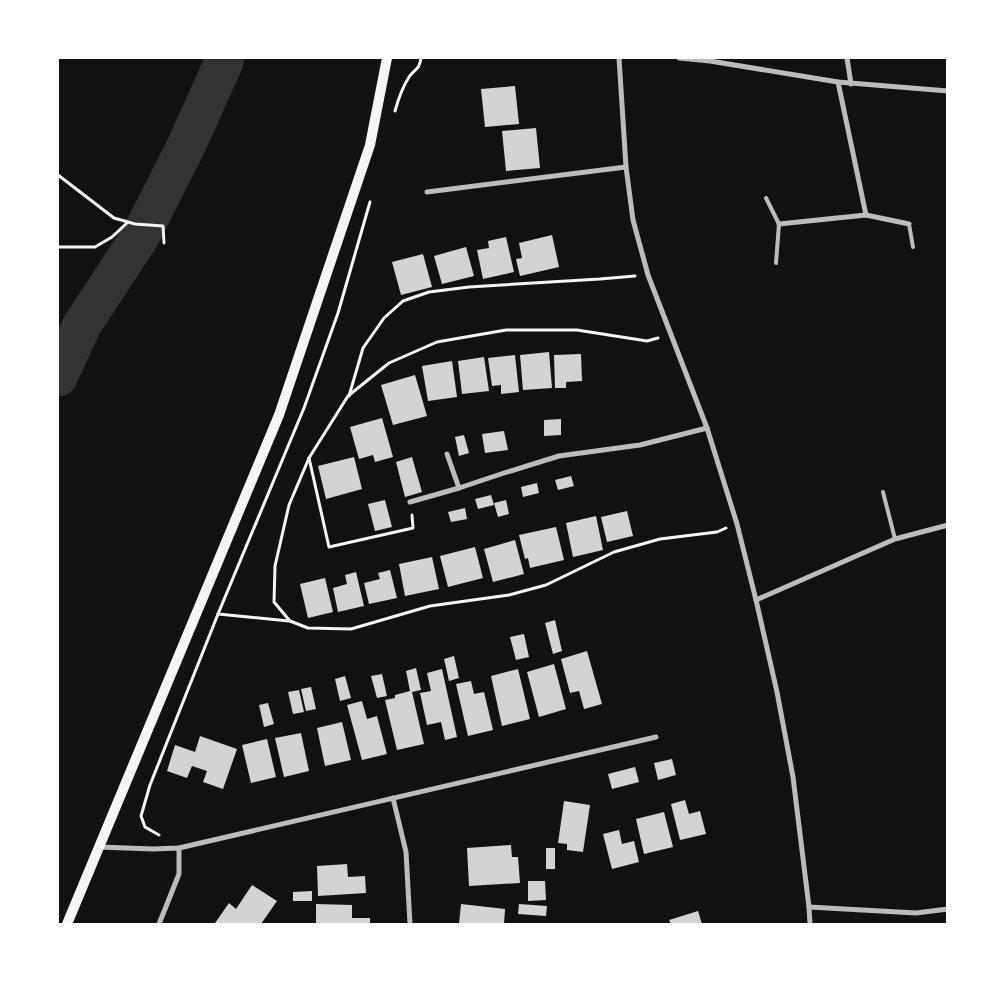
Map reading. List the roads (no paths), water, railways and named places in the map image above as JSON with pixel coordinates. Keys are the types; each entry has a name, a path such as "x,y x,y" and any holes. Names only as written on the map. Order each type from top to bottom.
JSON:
{"main road":[{"path":"67,924 279,415 370,145 387,58"}],"street":[{"path":"619,58 626,167 633,220 648,275 707,428 737,524 777,692 793,778 810,924"},
{"path":"679,58 710,61 851,84 948,91"},
{"path":"847,58 851,84"},
{"path":"838,82 866,215"},
{"path":"427,192 626,167"},
{"path":"780,224 866,215 909,224"},
{"path":"410,502 560,456 640,445 707,428"},
{"path":"447,454 459,488"},
{"path":"756,600 895,539 948,525"},
{"path":"99,847 179,848 656,737"},
{"path":"393,798 406,852 410,924"},
{"path":"159,924 179,874 179,848"},
{"path":"809,907 916,913 948,910"}],"lane":[{"path":"766,198 780,224 776,263"},
{"path":"909,224 912,247"},
{"path":"883,492 895,539"}],"waterway":[{"path":"58,377 82,325 141,235 187,144 225,58"}]}
